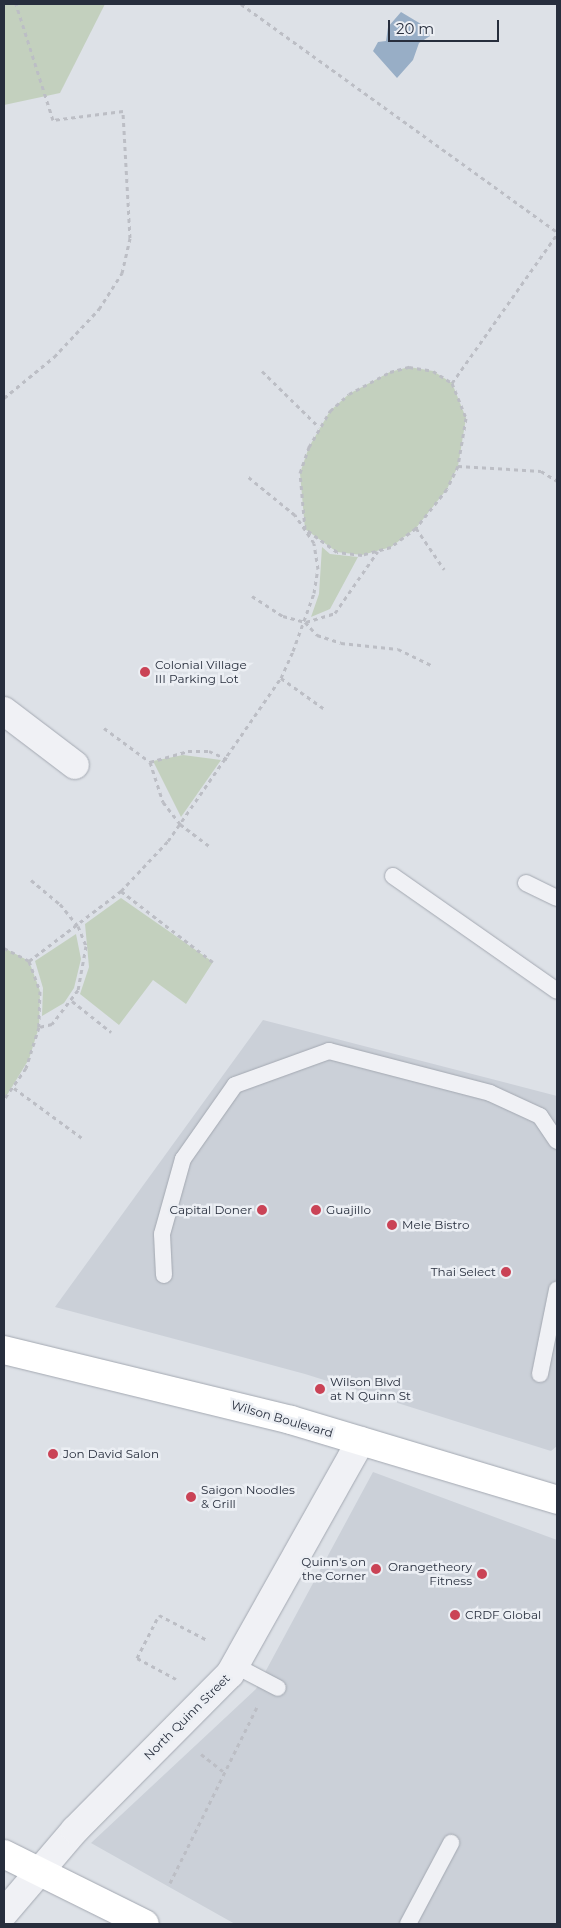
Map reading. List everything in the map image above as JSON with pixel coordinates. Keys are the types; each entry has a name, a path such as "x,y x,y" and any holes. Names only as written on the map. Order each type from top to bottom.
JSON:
{"main road":[{"name":"Wilson Boulevard","path":"4,1350 201,1396 361,1441 557,1500"},
{"path":"4,1854 37,1872 146,1924"}],"street":[{"path":"4,711 75,766"},
{"name":"North Quinn Street","path":"4,1913 37,1872 236,1666 361,1441"}],"lane":[{"path":"393,876 557,990"},
{"path":"526,884 557,898"},
{"path":"164,1275 162,1234 183,1159 235,1085 329,1051 490,1093 540,1116 557,1141"},
{"path":"540,1374 557,1290"},
{"path":"236,1666 278,1688"},
{"path":"408,1924 451,1843"}],"path":[{"path":"4,398 54,357 99,309 122,273 130,238 123,111 53,120 16,4"},
{"path":"240,4 557,233 452,384"},
{"path":"29,961 78,926 121,891 180,824 227,759 281,678 306,622 318,569 314,543 305,529 300,473 320,427 349,394 390,372 409,367 433,371 452,384 466,418 458,466 447,490 416,528 378,550 362,556 337,552 305,529 246,475"},
{"path":"262,371 320,427"},
{"path":"458,466 541,471 557,482"},
{"path":"416,528 444,569"},
{"path":"252,596 283,616 306,622 335,613 378,550"},
{"path":"306,622 317,634 340,644 398,649 431,665"},
{"path":"281,678 323,708"},
{"path":"104,728 150,762 163,802 180,824 211,848"},
{"path":"150,762 188,751 209,751 227,759"},
{"path":"31,880 78,926 86,946 84,970 72,1001 52,1024 39,1027"},
{"path":"121,891 213,962"},
{"path":"4,948 29,961 40,991 39,1027 26,1068 4,1100"},
{"path":"72,1001 111,1032"},
{"path":"14,1088 82,1138"},
{"path":"176,1679 137,1658 159,1615 206,1640"},
{"path":"170,1883 226,1773 259,1702"},
{"path":"201,1754 226,1773"}],"shaded area":[{"path":"263,1020 557,1096 557,1446 551,1451 305,1374 55,1307"},
{"path":"373,1472 557,1540 557,1924 235,1924 91,1843 256,1689"}],"green space":[{"path":"4,4 105,4 60,93 4,105"},
{"path":"409,367 433,371 452,383 466,418 458,466 447,489 416,528 391,547 362,555 337,552 305,529 300,473 309,447 330,411 349,394 390,372"},
{"path":"322,547 330,554 358,557 330,609 311,617 319,594"},
{"path":"183,755 221,760 181,817 153,761"},
{"path":"121,898 213,962 186,1004 153,980 119,1025 80,994 89,967 85,924"},
{"path":"76,934 81,959 74,988 64,1003 42,1016 43,988 35,961"},
{"path":"4,948 29,961 40,991 39,1027 29,1059 4,1100"}],"water":[{"path":"401,12 426,27 430,36 419,43 413,60 397,78 373,51 378,42 386,41 388,27"}],"place":[{"name":"Colonial Village III Parking Lot","path":"145,672"},
{"name":"Capital Doner","path":"262,1210"},
{"name":"Guajillo","path":"316,1210"},
{"name":"Mele Bistro","path":"392,1225"},
{"name":"Thai Select","path":"506,1272"},
{"name":"Wilson Blvd at N Quinn St","path":"320,1389"},
{"name":"Jon David Salon","path":"53,1454"},
{"name":"Saigon Noodles & Grill","path":"191,1497"},
{"name":"Quinn's on the Corner","path":"376,1569"},
{"name":"Orangetheory Fitness","path":"482,1574"},
{"name":"CRDF Global","path":"455,1615"}]}
